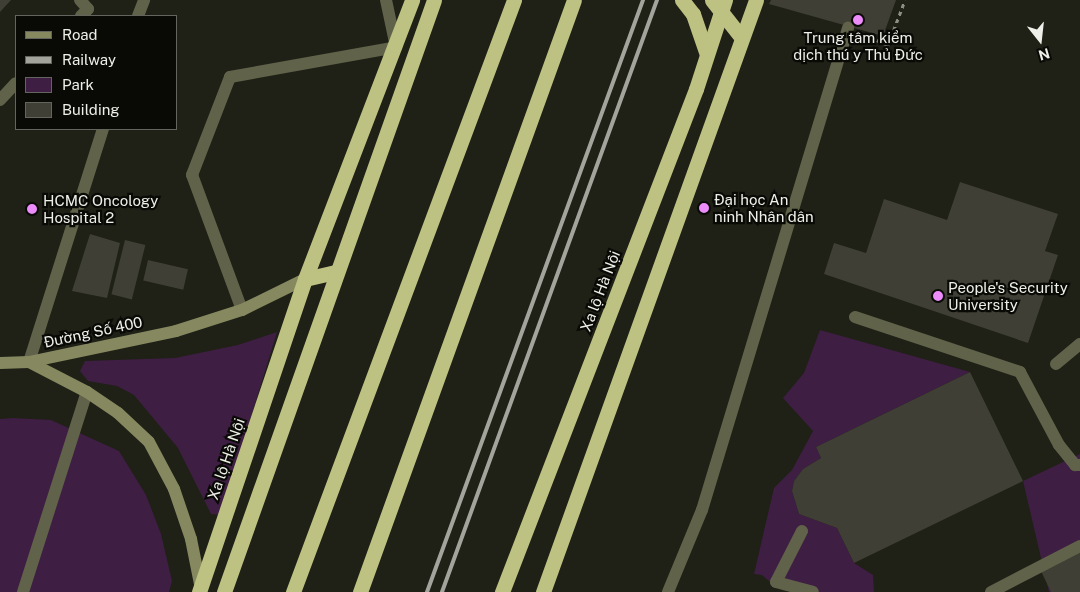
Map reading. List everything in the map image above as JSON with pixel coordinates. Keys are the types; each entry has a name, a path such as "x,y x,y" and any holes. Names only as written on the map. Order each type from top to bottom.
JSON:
{"highway":[{"name":"Xa lộ Hà Nội","path":"201,591 305,279 396,47 412,0"},
{"path":"224,592 335,272 434,0"},
{"path":"293,592 514,0"},
{"path":"360,592 574,0"},
{"path":"682,0 693,14 706,52"},
{"path":"543,592 741,37 756,0"},
{"name":"Xa lộ Hà Nội","path":"502,592 696,89 719,4"},
{"path":"719,4 741,37"},
{"path":"305,279 335,272"}],"street":[{"path":"80,0 88,9 82,15"},
{"path":"138,15 144,0"},
{"path":"242,310 192,175 230,77 396,47 386,0"},
{"path":"668,592 702,510 848,28"},
{"path":"0,100 15,84"},
{"path":"0,363 29,362 103,130"},
{"name":"Đường Số 400","path":"29,362 176,331 242,310 305,279"},
{"path":"855,316 1020,372 1058,445 1076,465 1080,465"},
{"path":"1056,364 1080,344"},
{"name":"Đường Số 400","path":"29,362 87,392 118,413 149,442 174,489 190,539 201,591"},
{"path":"23,592 87,392"},
{"path":"802,531 776,582 813,592"},
{"path":"991,592 1080,546"}],"path":[{"path":"848,28 888,45 905,0"}],"green space":[{"path":"820,330 970,372 816,447 821,458 803,469 794,481 792,491 799,514 837,528 854,563 873,575 874,592 797,592 777,588 762,575 754,574 774,488 792,470 813,431 783,398 804,373"},
{"path":"277,332 221,515 211,514 178,448 134,395 117,386 88,381 80,371 85,361 175,358 238,345"},
{"path":"0,419 51,420 119,451 146,495 161,534 172,581 169,592 0,592"},
{"path":"1080,454 1080,590 1049,592 1023,481"}],"building":[{"path":"0,0 11,0 0,12"},
{"name":"Trung tâm kiểm dịch thú y Thủ Đức","path":"771,0 896,0 883,36 769,4"},
{"path":"960,182 1058,214 1045,251 1058,255 1028,343 824,274 834,243 866,253 884,199 947,220"},
{"path":"90,234 120,243 107,298 72,291"},
{"path":"125,240 145,245 132,299 111,294"},
{"path":"148,260 188,269 183,290 143,280"},
{"path":"970,372 1023,481 854,563 837,528 799,514 792,491 794,481 803,469 821,458 816,447"},
{"path":"1080,549 1080,592 1051,592 1040,569"}],"railway":[{"path":"427,592 643,0"},
{"path":"442,592 657,0"}],"place":[{"name":"Trung tâm kiểm dịch thú y Thủ Đức","path":"858,20"},
{"name":"Đại học An ninh Nhân dân","path":"704,208"},
{"name":"HCMC Oncology Hospital 2","path":"32,209"},
{"name":"People's Security University","path":"938,296"}]}
